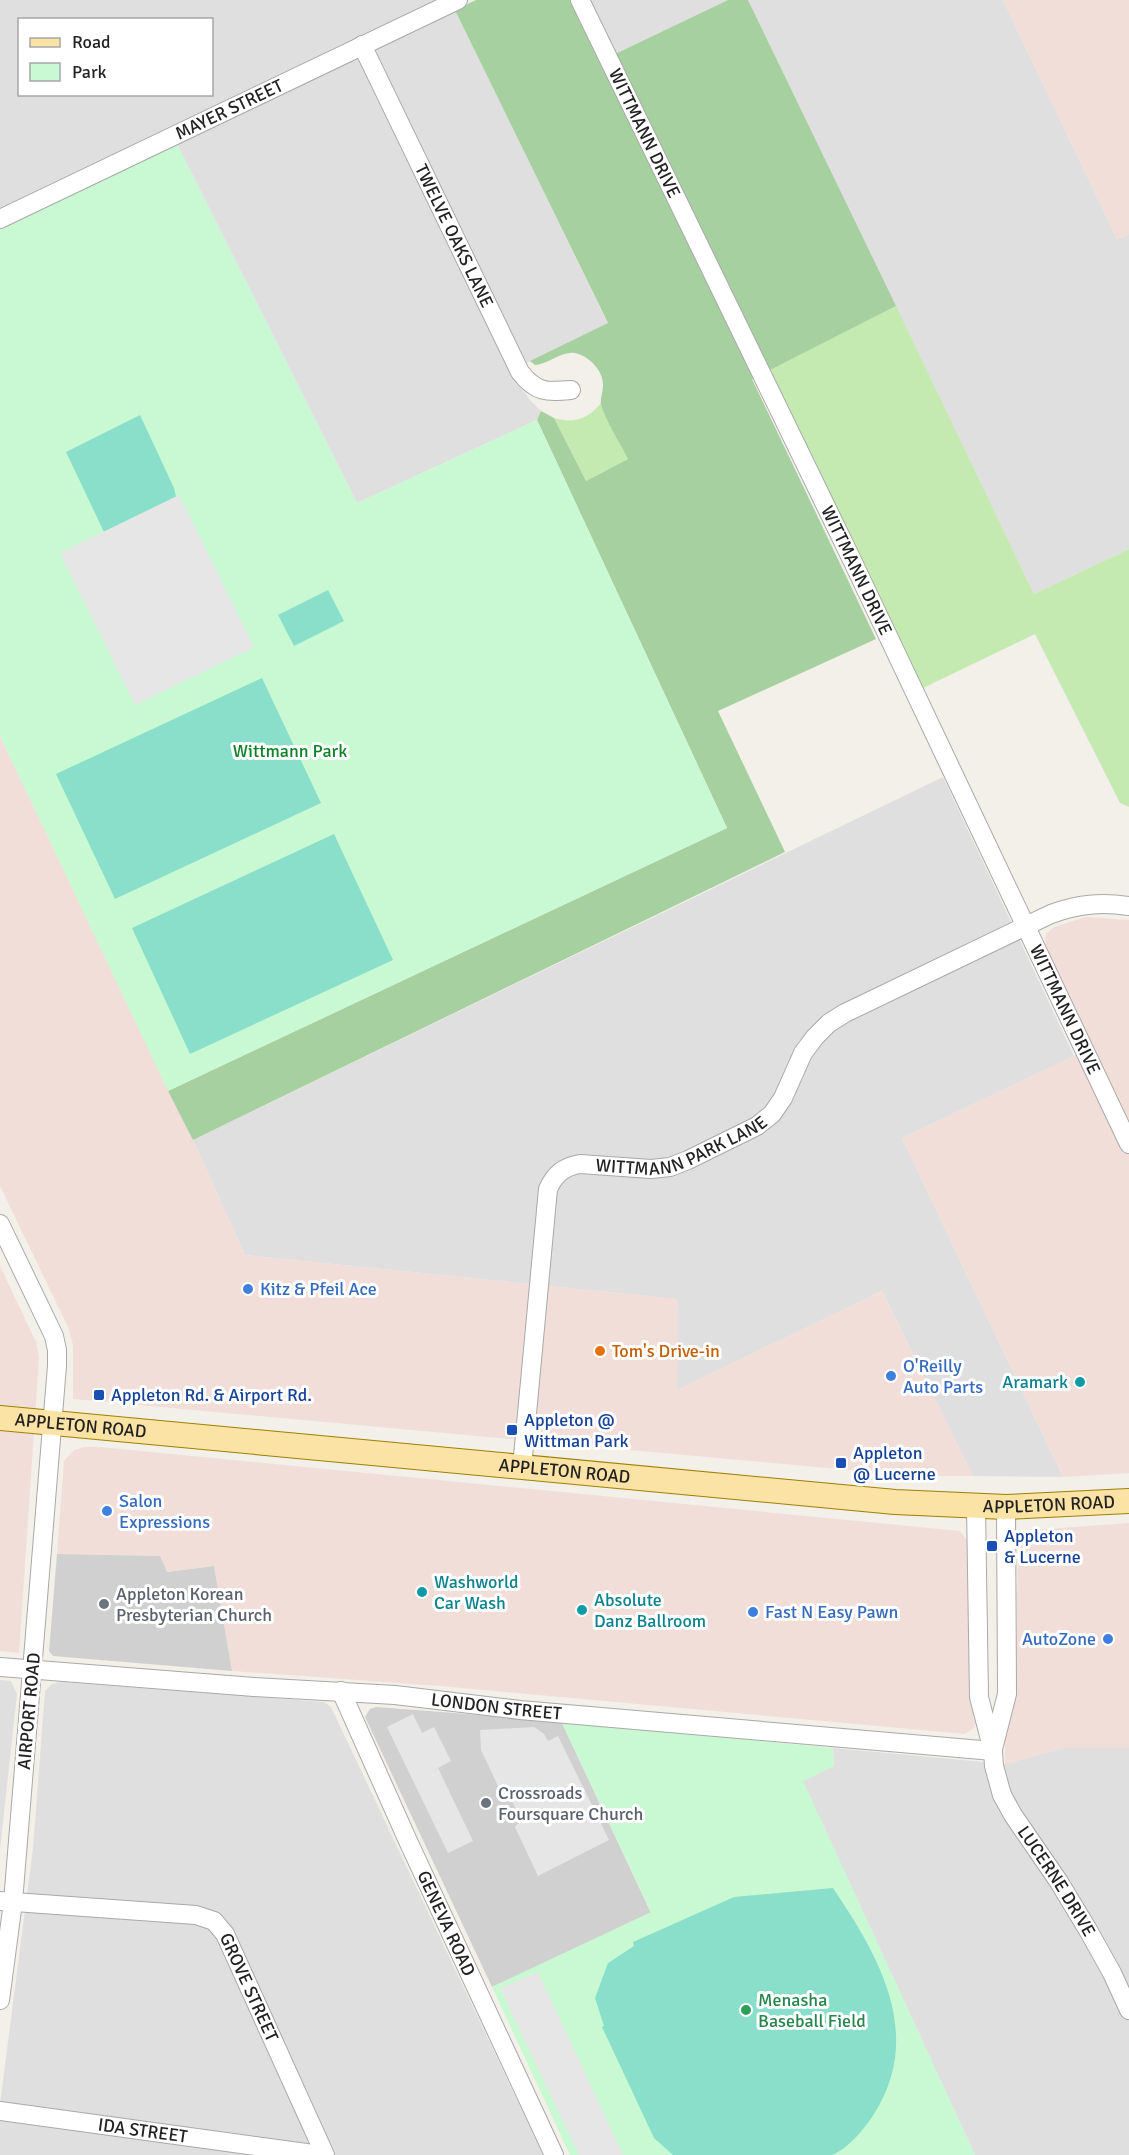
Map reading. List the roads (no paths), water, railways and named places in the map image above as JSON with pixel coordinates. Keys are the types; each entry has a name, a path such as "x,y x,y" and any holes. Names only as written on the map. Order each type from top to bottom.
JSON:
{"main road":[{"name":"APPLETON ROAD","path":"0,1418 895,1502 1006,1507 1129,1501"}],"street":[{"name":"MAYER STREET","path":"0,219 458,0"},
{"name":"WITTMANN DRIVE","path":"580,0 852,560 1129,1144"},
{"name":"TWELVE OAKS LANE","path":"362,45 520,372 528,383 538,389 571,390"},
{"path":"1025,926 1051,914 1082,904 1107,902 1129,906"},
{"name":"WITTMANN PARK LANE","path":"522,1467 548,1189 552,1179 569,1166 580,1164 651,1169 670,1167 757,1126 772,1114 783,1098 803,1053 829,1023 845,1013 1025,926"},
{"name":"AIRPORT ROAD","path":"0,1224 6,1251 54,1336 57,1350 32,1669 6,1902 0,2000"},
{"name":"LUCERNE DRIVE","path":"976,1507 978,1697 1002,1795 1088,1930 1129,2010"},
{"name":"LUCERNE DRIVE","path":"993,1751 1007,1694 1006,1507"},
{"name":"LONDON STREET","path":"0,1666 254,1687 395,1695 520,1710 993,1751"},
{"name":"GENEVA ROAD","path":"341,1691 554,2155"},
{"name":"GROVE STREET","path":"6,1902 196,1915 214,1921 225,1934 323,2155"},
{"name":"IDA STREET","path":"0,2110 323,2155"}],"place":[{"name":"Kitz & Pfeil Ace","path":"248,1289"},
{"name":"Tom's Drive-in","path":"600,1351"},
{"name":"O'Reilly Auto Parts","path":"891,1376"},
{"name":"Aramark","path":"1080,1382"},
{"name":"Appleton Rd. & Airport Rd.","path":"99,1395"},
{"name":"Appleton @ Wittman Park","path":"512,1430"},
{"name":"Appleton @ Lucerne","path":"841,1463"},
{"name":"Salon Expressions","path":"107,1511"},
{"name":"Appleton & Lucerne","path":"992,1546"},
{"name":"Washworld Car Wash","path":"422,1592"},
{"name":"Appleton Korean Presbyterian Church","path":"104,1604"},
{"name":"Absolute Danz Ballroom","path":"582,1610"},
{"name":"Fast N Easy Pawn","path":"753,1612"},
{"name":"AutoZone","path":"1108,1639"},
{"name":"Crossroads Foursquare Church","path":"486,1803"},
{"name":"Menasha Baseball Field","path":"746,2010"}],"park label":[{"name":"Wittmann Park","path":"290,751"}]}
